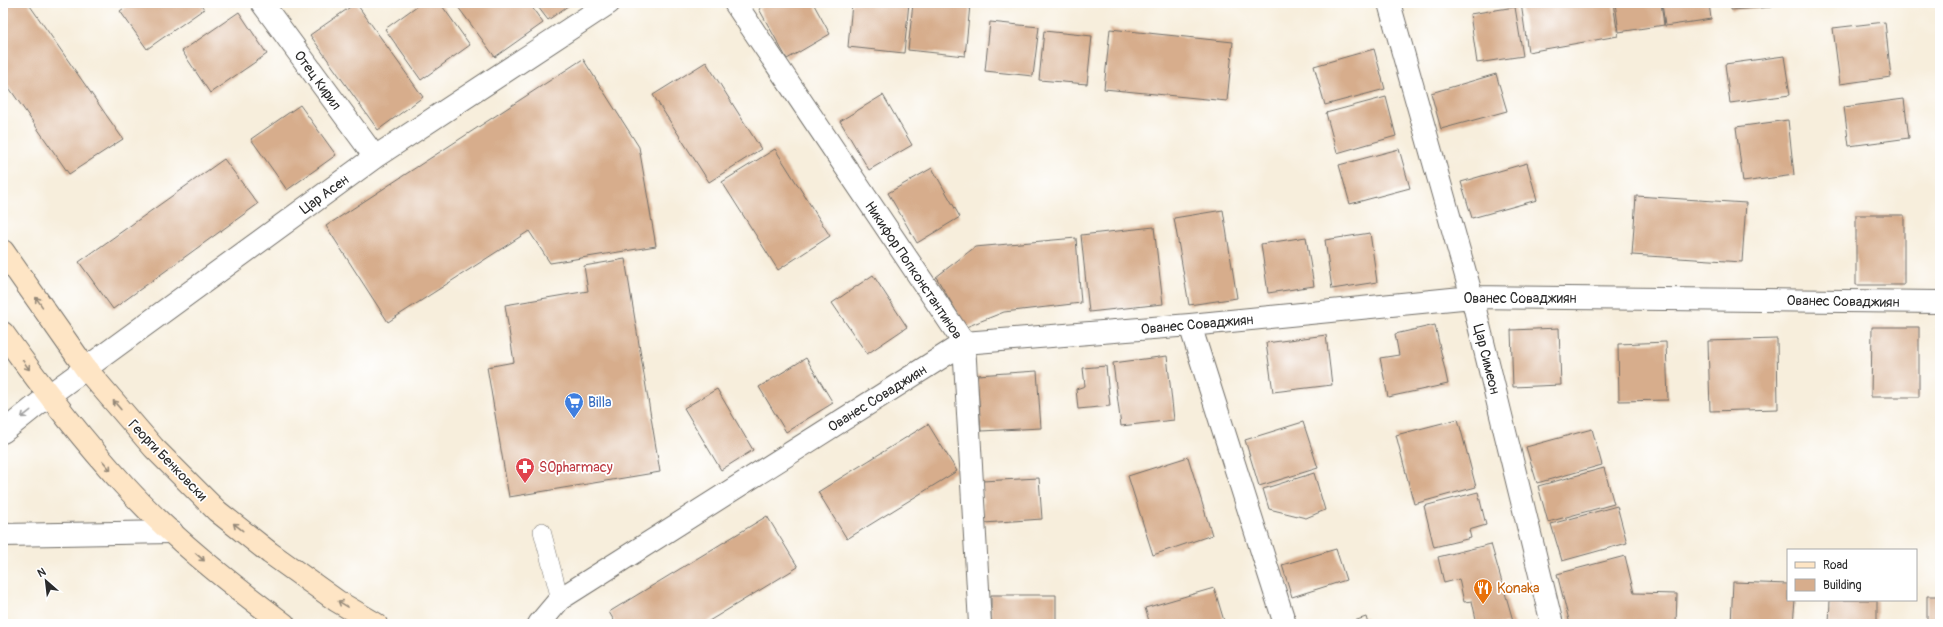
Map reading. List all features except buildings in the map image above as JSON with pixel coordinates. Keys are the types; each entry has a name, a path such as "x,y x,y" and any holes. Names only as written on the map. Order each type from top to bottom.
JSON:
{"street":[{"name":"Отец Кирил","path":"262,3 375,157"},
{"name":"Цар Асен","path":"3,432 48,396 375,157 609,3"},
{"name":"Никифор Попконстантинов","path":"735,3 964,343 980,624"},
{"name":"Цар Симеон","path":"1390,3 1472,297 1552,624"},
{"name":"Георги Бенковски","path":"3,251 86,369 154,448 217,511 270,553 337,601 376,624"},
{"name":"Ованес Соваджиян","path":"539,624 560,599 964,343 1190,325 1472,297 1940,302"},
{"path":"1190,325 1285,624"},
{"path":"3,333 48,396 124,486 172,532 238,590 284,624"},
{"path":"3,536 172,532"}],"lane":[{"path":"542,531 560,599"}],"place":[{"name":"Billa","path":"574,419"},
{"name":"SOpharmacy","path":"525,484"},
{"name":"Konaka","path":"1483,605"}]}
